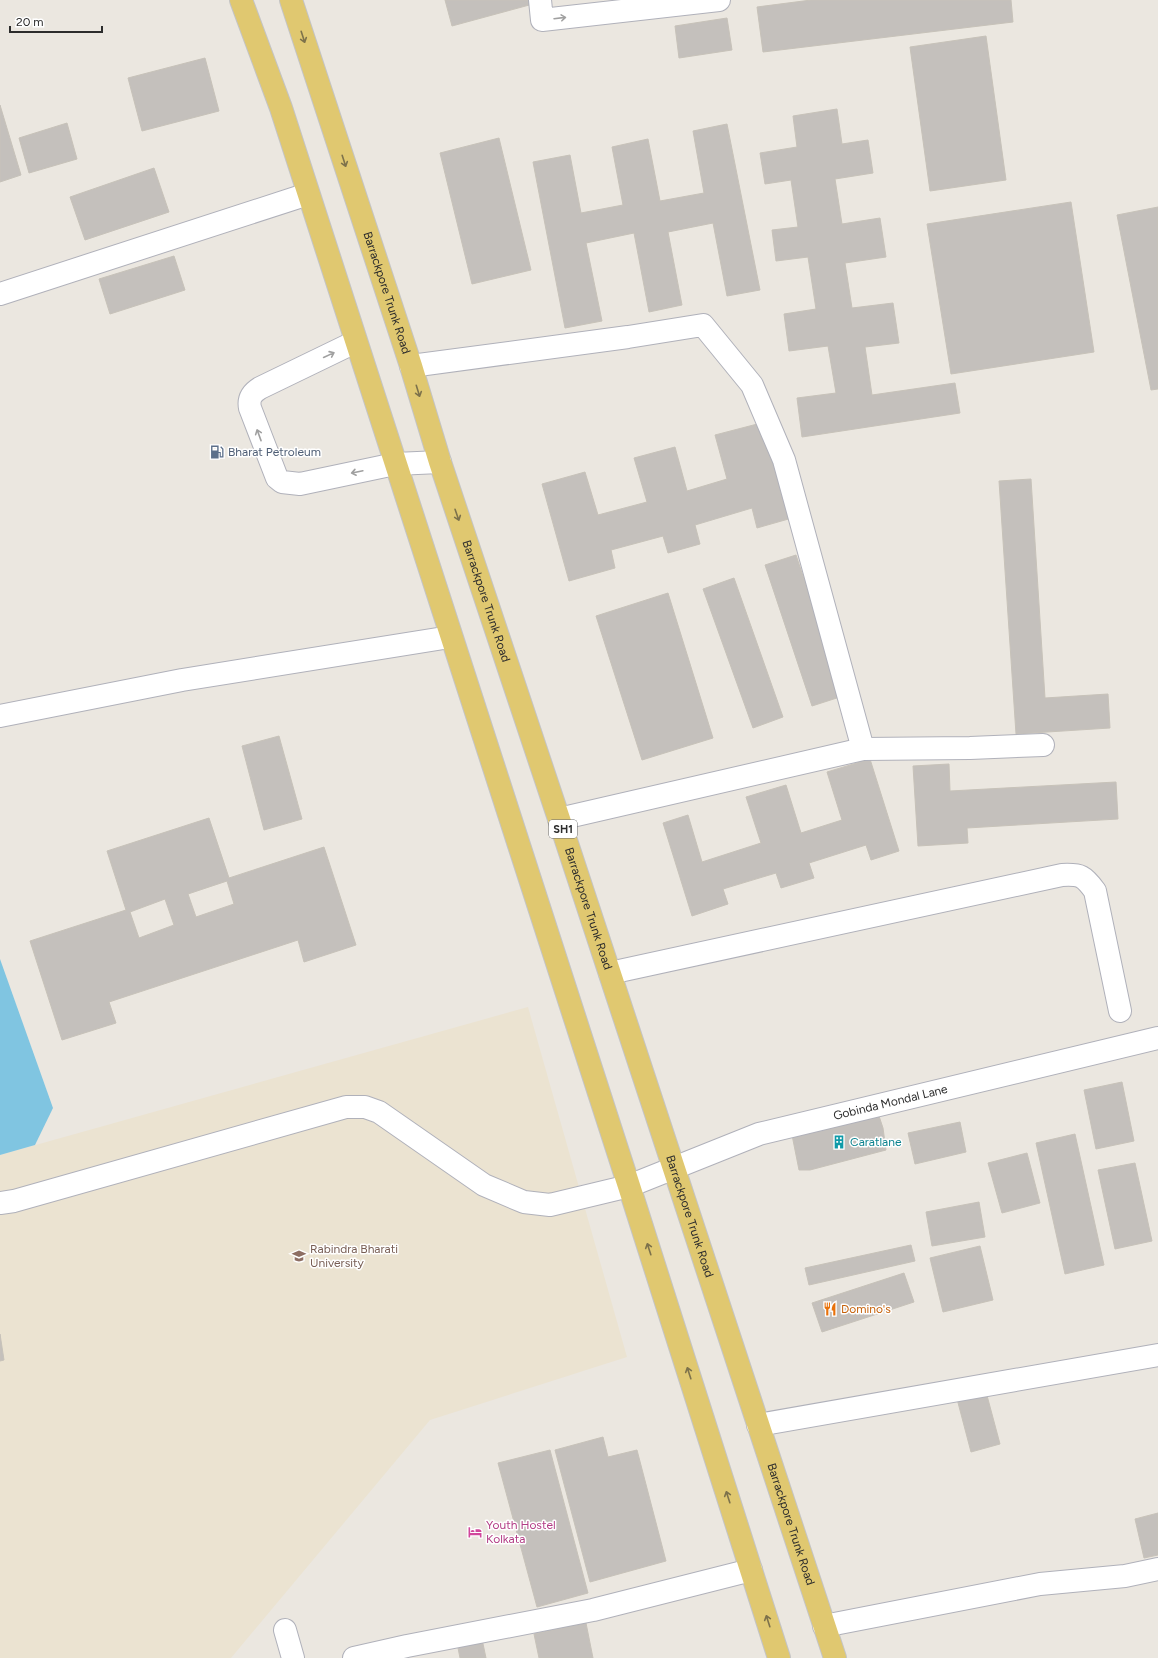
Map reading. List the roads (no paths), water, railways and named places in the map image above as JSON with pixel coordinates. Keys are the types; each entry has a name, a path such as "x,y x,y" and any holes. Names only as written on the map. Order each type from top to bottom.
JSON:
{"main road":[{"path":"241,0 281,108 450,637 629,1186 779,1658"},
{"name":"Barrackpore Trunk Road","path":"291,0 411,366 440,462 610,973 834,1658"}],"street":[{"path":"540,0 542,20 720,0"},
{"path":"0,294 308,194"},
{"path":"411,366 628,337 703,324 752,385 784,460 863,750"},
{"path":"355,342 260,388 250,397 250,408 277,478 282,482 300,484 395,464 440,462"},
{"path":"0,716 182,680 450,637"},
{"path":"559,819 863,750 970,748 1043,744"},
{"path":"610,973 1054,877 1077,874 1087,880 1095,892 1120,1011"},
{"name":"Gobinda Mondal Lane","path":"0,1203 14,1202 346,1107 364,1106 379,1112 484,1185 524,1202 550,1205 629,1186 759,1134 1158,1038"},
{"path":"758,1425 1158,1356"},
{"path":"824,1626 1040,1584 1125,1576 1158,1569"},
{"path":"354,1658 407,1646 593,1610 751,1570"},
{"path":"285,1630 293,1658"}],"water":[{"path":"0,959 53,1108 35,1145 0,1155"}],"place":[{"name":"Bharat Petroleum","path":"217,452"},
{"name":"Caratlane","path":"839,1142"},
{"name":"Rabindra Bharati University","path":"299,1256"},
{"name":"Domino's","path":"830,1309"},
{"name":"Youth Hostel Kolkata","path":"475,1532"}]}
